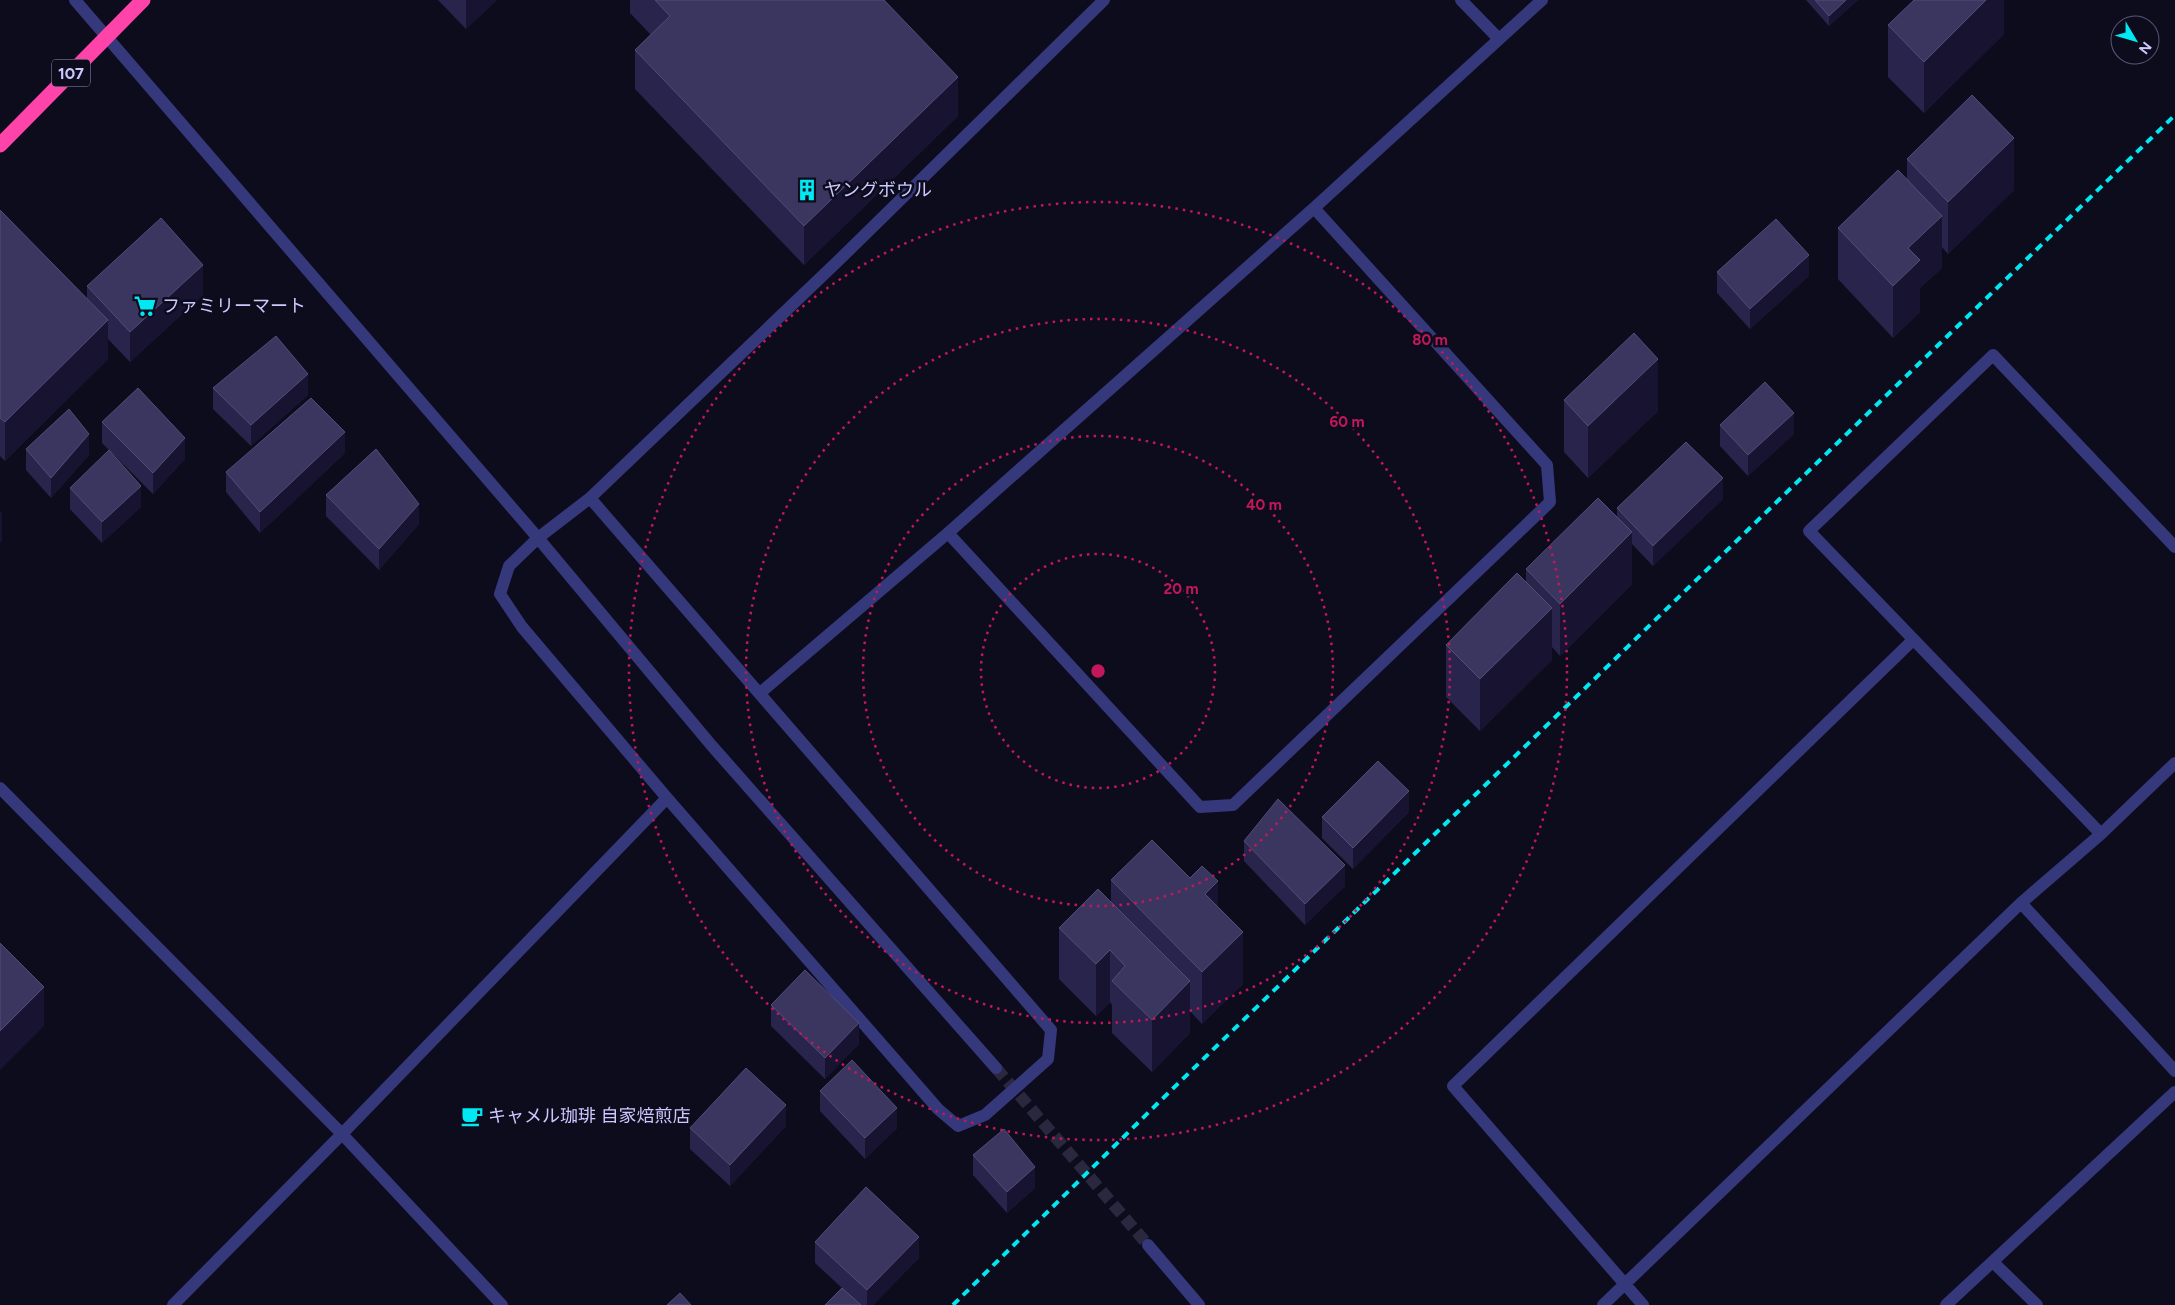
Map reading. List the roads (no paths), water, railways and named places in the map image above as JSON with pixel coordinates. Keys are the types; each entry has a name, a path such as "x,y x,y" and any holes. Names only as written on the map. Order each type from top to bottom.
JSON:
{"highway":[{"name":"107","path":"0,145 143,0"}],"street":[{"path":"75,0 538,538 712,746 996,1068"},
{"path":"590,498 1051,1030 1048,1059 984,1116 958,1126 938,1109 667,798 522,627 500,594 509,566 538,538 590,498 846,253 1104,0"},
{"path":"1462,0 1499,39"},
{"path":"760,693 948,533 1314,208 1542,0"},
{"path":"948,533 1200,807 1233,805 1550,502 1547,465 1314,208"},
{"path":"2101,834 1809,531 1993,355 2175,547"},
{"path":"1643,1305 1452,1086 1913,640"},
{"path":"1603,1305 2021,903 2101,834 2175,763"},
{"path":"0,788 342,1134 502,1305"},
{"path":"173,1305 342,1134 667,798"},
{"path":"2021,903 2175,1071"},
{"path":"1946,1305 2175,1092"},
{"path":"1148,1245 1199,1305"},
{"path":"1993,1262 2037,1305"}],"tunnel":[{"path":"996,1068 1148,1245"}],"railway":[{"path":"953,1305 1157,1104 2175,115"}],"place":[{"name":"ヤングボウル","path":"807,190"},
{"name":"ファミリーマート","path":"145,306"},
{"name":"キャメル珈琲 自家焙煎店","path":"472,1116"}]}
